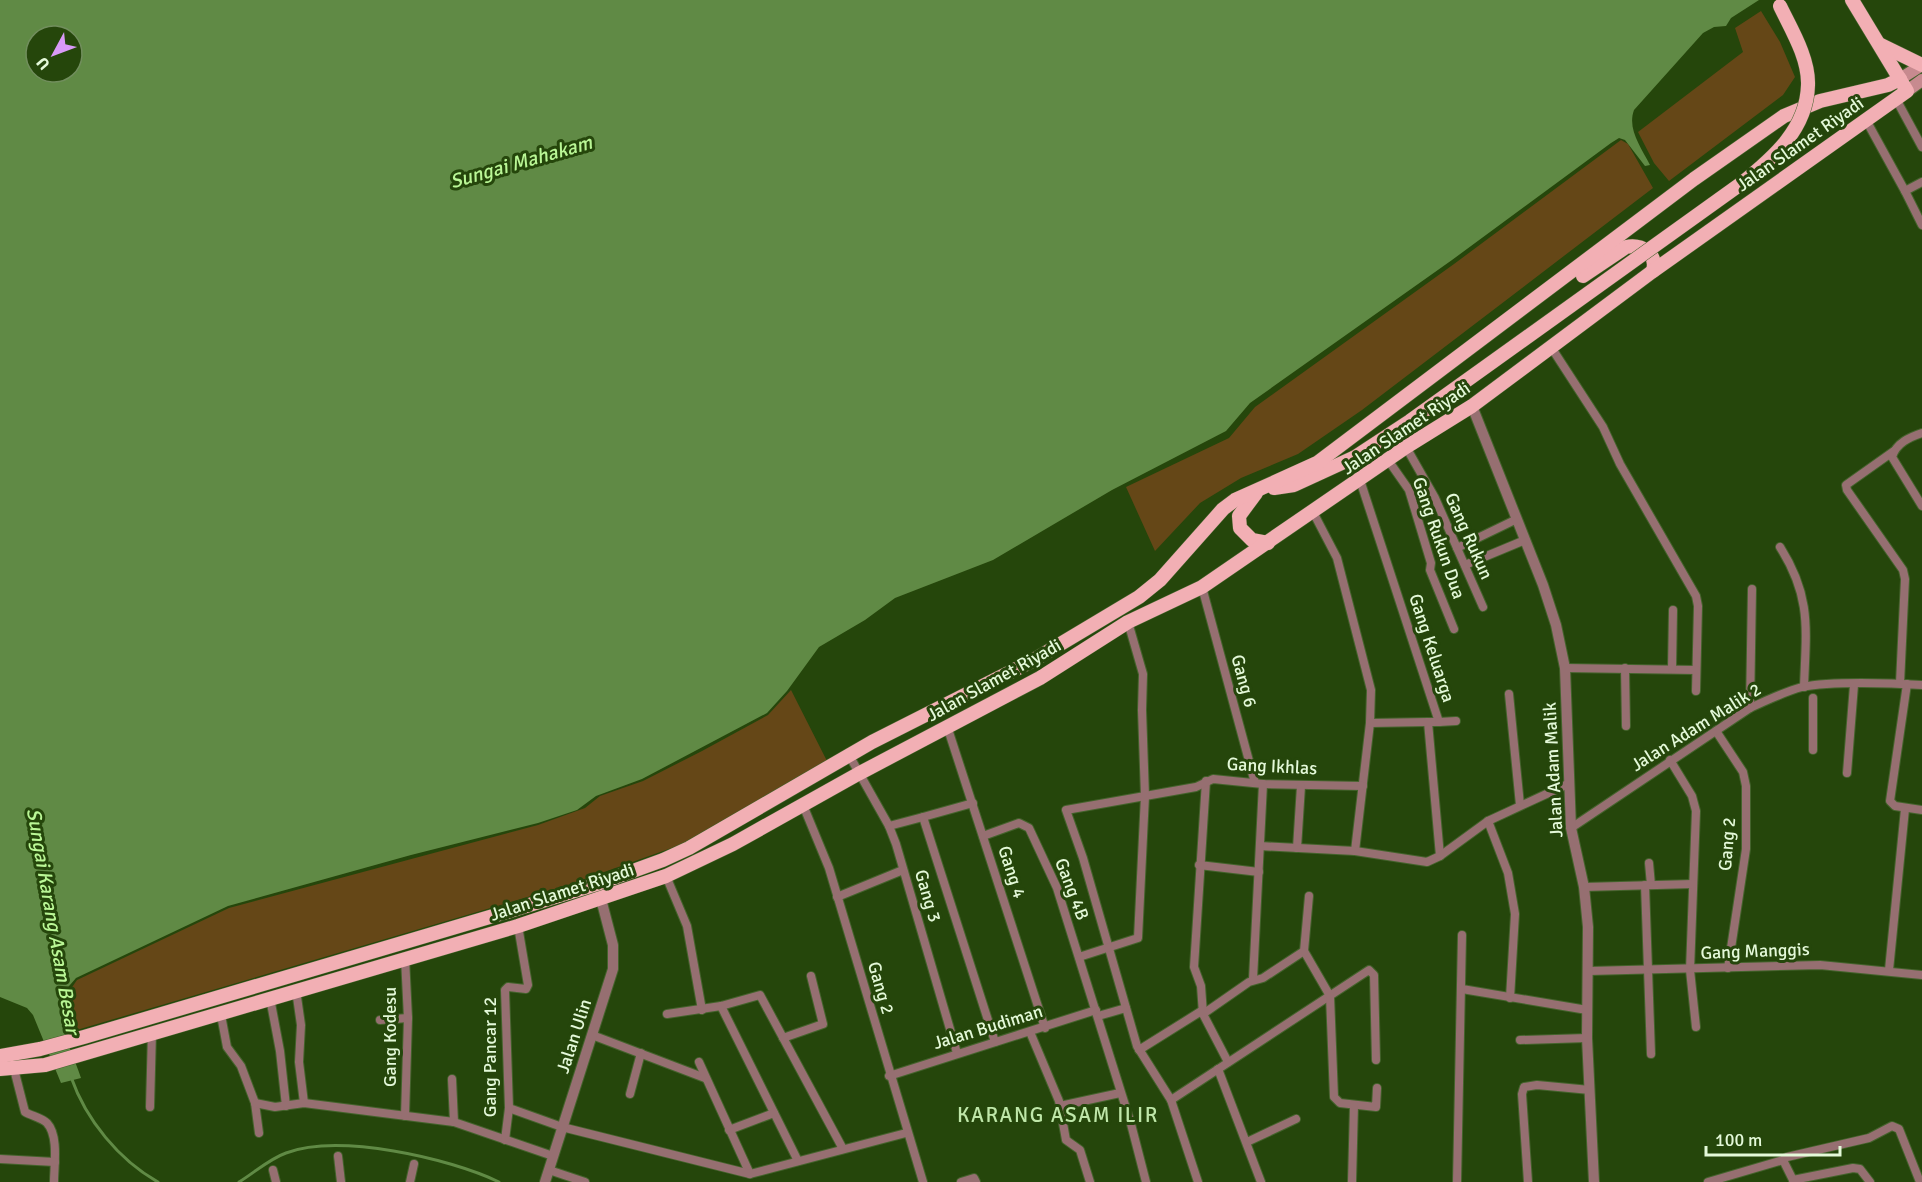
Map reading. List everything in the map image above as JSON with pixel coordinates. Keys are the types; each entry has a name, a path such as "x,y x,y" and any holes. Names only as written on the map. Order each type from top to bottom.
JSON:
{"highway":[{"path":"1852,0 1880,44 1901,90"},
{"name":"Jalan Slamet Riyadi","path":"1260,489 1294,485 1355,457 1459,386 1742,183 1777,154 1792,134 1802,112 1808,84 1802,55 1779,3"},
{"path":"1880,44 1922,65"},
{"name":"Jalan Slamet Riyadi","path":"0,1056 40,1049 84,1037 478,920 600,883 689,848 872,742 1032,661 1139,597 1160,580 1223,509 1235,500 1317,463 1694,179 1784,116 1820,101 1888,85 1901,90 1866,120 1653,271 1472,406 1406,447 1202,587 1128,622 1040,678 880,762 733,844 666,876 518,926 45,1065 0,1069"},
{"path":"1505,322 1518,321 1530,314 1626,247 1640,246 1647,249 1652,258 1653,271"},
{"path":"1260,489 1243,509 1239,521 1244,534 1252,540 1268,543"},
{"path":"872,742 880,762"},
{"path":"478,920 483,936"}],"main road":[{"name":"Jalan Slamet Riyadi","path":"1901,90 1922,65"},
{"path":"1901,90 1922,80"}],"street":[{"path":"1901,90 1922,147"},
{"path":"1866,120 1922,225"},
{"path":"1905,191 1922,182"},
{"path":"1551,347 1603,427 1620,464 1696,596 1696,691"},
{"name":"Jalan Adam Malik","path":"1472,406 1556,625 1565,668 1571,828 1584,887 1589,971 1587,1038 1594,1182"},
{"path":"1922,433 1905,440 1894,451 1846,485 1847,490 1903,570 1905,579 1903,683 1890,801 1892,805 1905,809 1922,810"},
{"name":"Gang Rukun","path":"1406,447 1435,498 1483,607"},
{"path":"1894,451 1894,461 1922,506"},
{"name":"Gang Rukun Dua","path":"1388,460 1409,490 1431,563 1430,570 1454,629"},
{"name":"Gang Keluarga","path":"1360,480 1439,722 1428,722 1440,856"},
{"path":"1313,512 1332,545 1347,591 1371,690 1364,786 1355,850"},
{"path":"1457,548 1517,519"},
{"path":"1465,565 1525,540"},
{"path":"1780,547 1796,573 1804,599 1812,750"},
{"name":"Gang 6","path":"1202,587 1259,784 1260,846 1253,979"},
{"path":"1750,708 1752,589"},
{"path":"1672,669 1673,610"},
{"path":"1079,957 1138,939 1145,796 1143,674 1128,622"},
{"path":"1565,668 1696,670"},
{"path":"1625,668 1626,726"},
{"name":"Jalan Adam Malik 2","path":"1571,828 1750,708 1810,691 1854,685 1903,683 1922,685"},
{"path":"1847,773 1854,685"},
{"path":"1509,693 1520,805"},
{"path":"1439,722 1456,721"},
{"path":"1370,723 1428,722"},
{"name":"Gang 4","path":"947,726 1045,1028"},
{"name":"Gang 2","path":"1716,731 1743,772 1746,786 1746,849 1728,968"},
{"name":"Gang 3","path":"849,755 889,826 957,1053"},
{"path":"1670,760 1692,796 1696,811 1690,970 1696,1027"},
{"name":"Gang Ikhlas","path":"1109,948 1083,858 1066,810 1196,787 1213,779 1301,786 1364,786"},
{"path":"1206,781 1194,967 1201,986 1203,1012 1228,1062"},
{"path":"1260,846 1355,850 1427,862 1440,856 1488,821 1568,784"},
{"path":"1297,848 1301,786"},
{"path":"889,826 973,803"},
{"name":"Gang 2","path":"803,805 837,897 922,1182"},
{"path":"1888,970 1905,809"},
{"path":"923,817 995,1042"},
{"path":"1488,821 1508,873 1515,914 1510,998"},
{"name":"Gang 4B","path":"983,836 1019,824 1029,828 1057,888 1097,1013 1146,1182"},
{"path":"1649,863 1651,1054"},
{"path":"1199,865 1259,872"},
{"path":"837,897 903,870"},
{"path":"666,876 687,926 702,1010"},
{"path":"1584,887 1693,884"},
{"path":"1309,896 1304,951 1330,996 1334,1097 1340,1103 1377,1107 1377,1088"},
{"name":"Jalan Ulin","path":"545,1182 615,956 601,899"},
{"name":"Gang Pancar 12","path":"504,1140 509,1108 505,990 508,987 526,989 528,985 518,926"},
{"path":"1457,1182 1462,934"},
{"path":"1109,948 1139,1050 1171,1100 1198,1182"},
{"path":"1139,1050 1253,979 1263,978 1304,951"},
{"name":"Gang Kodesu","path":"405,958 408,1018 405,1116"},
{"name":"Gang Manggis","path":"1589,971 1820,965 1922,975"},
{"path":"1171,1100 1369,970 1373,971 1376,1060"},
{"path":"783,1038 823,1024 811,976"},
{"path":"1462,989 1587,1010"},
{"path":"296,990 301,1024 299,1062 304,1103"},
{"path":"667,1014 702,1010 760,995 843,1149"},
{"path":"270,998 280,1051 286,1106"},
{"path":"721,1006 798,1161"},
{"name":"Jalan Budiman","path":"889,1076 995,1042 1097,1013 1126,1008"},
{"path":"221,1015 227,1047 240,1066 255,1103 259,1133"},
{"path":"380,1020 408,1018"},
{"path":"150,1107 152,1032"},
{"path":"1030,1032 1060,1107 1066,1140 1080,1150 1090,1182"},
{"path":"592,1035 705,1078"},
{"path":"1520,1040 1587,1038"},
{"path":"630,1094 641,1053"},
{"path":"699,1062 750,1174"},
{"path":"14,1069 25,1113 44,1121 50,1127 55,1162 54,1182"},
{"path":"1218,1069 1261,1182"},
{"path":"452,1079 454,1122"},
{"path":"1527,1182 1522,1094 1524,1087 1537,1085 1590,1090"},
{"path":"1060,1107 1120,1093"},
{"path":"255,1103 286,1106 304,1103 454,1122 553,1156"},
{"path":"1352,1182 1354,1105"},
{"path":"509,1108 562,1127 750,1174 906,1133"},
{"path":"729,1130 774,1113"},
{"path":"1247,1142 1296,1119"},
{"path":"1708,1182 1729,1179 1787,1157 1869,1138 1895,1126 1899,1129 1920,1182"},
{"path":"338,1156 341,1182"},
{"path":"0,1159 55,1162"},
{"path":"1783,1160 1793,1181 1853,1168 1860,1169 1870,1182"},
{"path":"410,1182 414,1164"},
{"path":"273,1170 276,1182"},
{"path":"549,1170 585,1182"},
{"path":"961,1182 974,1178 976,1182"}],"shaded area":[{"path":"1761,11 1780,42 1795,77 1783,95 1669,181 1654,163 1638,132 1743,52 1735,28"},
{"path":"1621,140 1628,144 1653,188 1362,410 1298,454 1241,478 1200,503 1155,551 1126,487 1229,438 1255,407"},
{"path":"791,690 827,761 680,845 565,886 70,1032 68,993 77,980 229,908 538,825 585,808 600,796 643,781 768,715"}],"water":[{"name":"Sungai Mahakam","path":"0,0 1759,0 1731,18 1726,26 1714,27 1703,33 1634,110 1632,124 1634,131 1650,165 1645,166 1625,140 1619,138 1250,403 1226,431 1112,490 993,560 895,598 865,620 819,647 787,691 767,713 642,779 596,796 577,810 538,823 411,855 228,906 76,978 63,995 61,1011 64,1031 81,1078 61,1083 33,1015 27,1008 0,997"}],"waterway":[{"name":"Sungai Karang Asam Besar","path":"71,1077 85,1108 106,1137 130,1162 158,1182"},
{"name":"Sungai Karang Asam Besar","path":"239,1182 286,1153 308,1148 335,1146 364,1147 424,1157 478,1173 499,1182"}],"district":[{"name":"KARANG ASAM ILIR","path":"1058,1115"}]}
